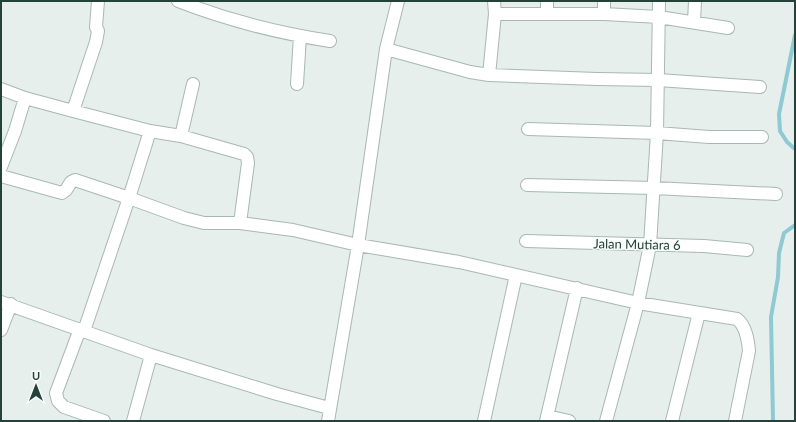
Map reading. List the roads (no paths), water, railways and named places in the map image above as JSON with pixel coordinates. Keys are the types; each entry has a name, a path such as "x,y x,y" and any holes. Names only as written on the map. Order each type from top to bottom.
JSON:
{"street":[{"path":"72,111 96,42 98,31 96,27 98,1"},
{"path":"178,1 212,14 300,36 330,41"},
{"path":"328,421 358,245 386,49 398,1"},
{"path":"489,75 495,14 494,1"},
{"path":"547,1 547,14"},
{"path":"604,1 604,14"},
{"path":"606,421 638,303 650,245 657,133 660,1"},
{"path":"694,22 695,1"},
{"path":"495,14 604,14 659,17 728,28"},
{"path":"297,84 300,36"},
{"path":"386,49 470,72 489,75 658,80 760,87"},
{"path":"181,136 193,84"},
{"path":"1,89 25,98 72,111 150,131 181,136 244,154 247,157 248,163 240,223"},
{"path":"1,167 15,131 25,98"},
{"path":"528,129 657,133 709,137 762,137"},
{"path":"104,421 64,407 58,401 56,393 82,330 129,198 150,131"},
{"path":"1,176 62,193 71,182 75,180 184,218 204,223 240,223 293,230 358,245 459,262 638,303 738,319 741,322 748,340 748,351 735,421"},
{"path":"527,185 654,188 776,194"},
{"name":"Jalan Mutiara 6","path":"526,242 704,246 747,250"},
{"path":"484,421 516,275"},
{"path":"569,421 547,419 576,288"},
{"path":"1,330 6,303 151,355 277,394 329,408"},
{"path":"672,421 699,313"},
{"path":"133,421 151,355"}],"waterway":[{"path":"795,35 779,114 780,131 787,142 795,149"},
{"path":"773,421 771,317 778,277 779,253 784,233 795,225"}]}
